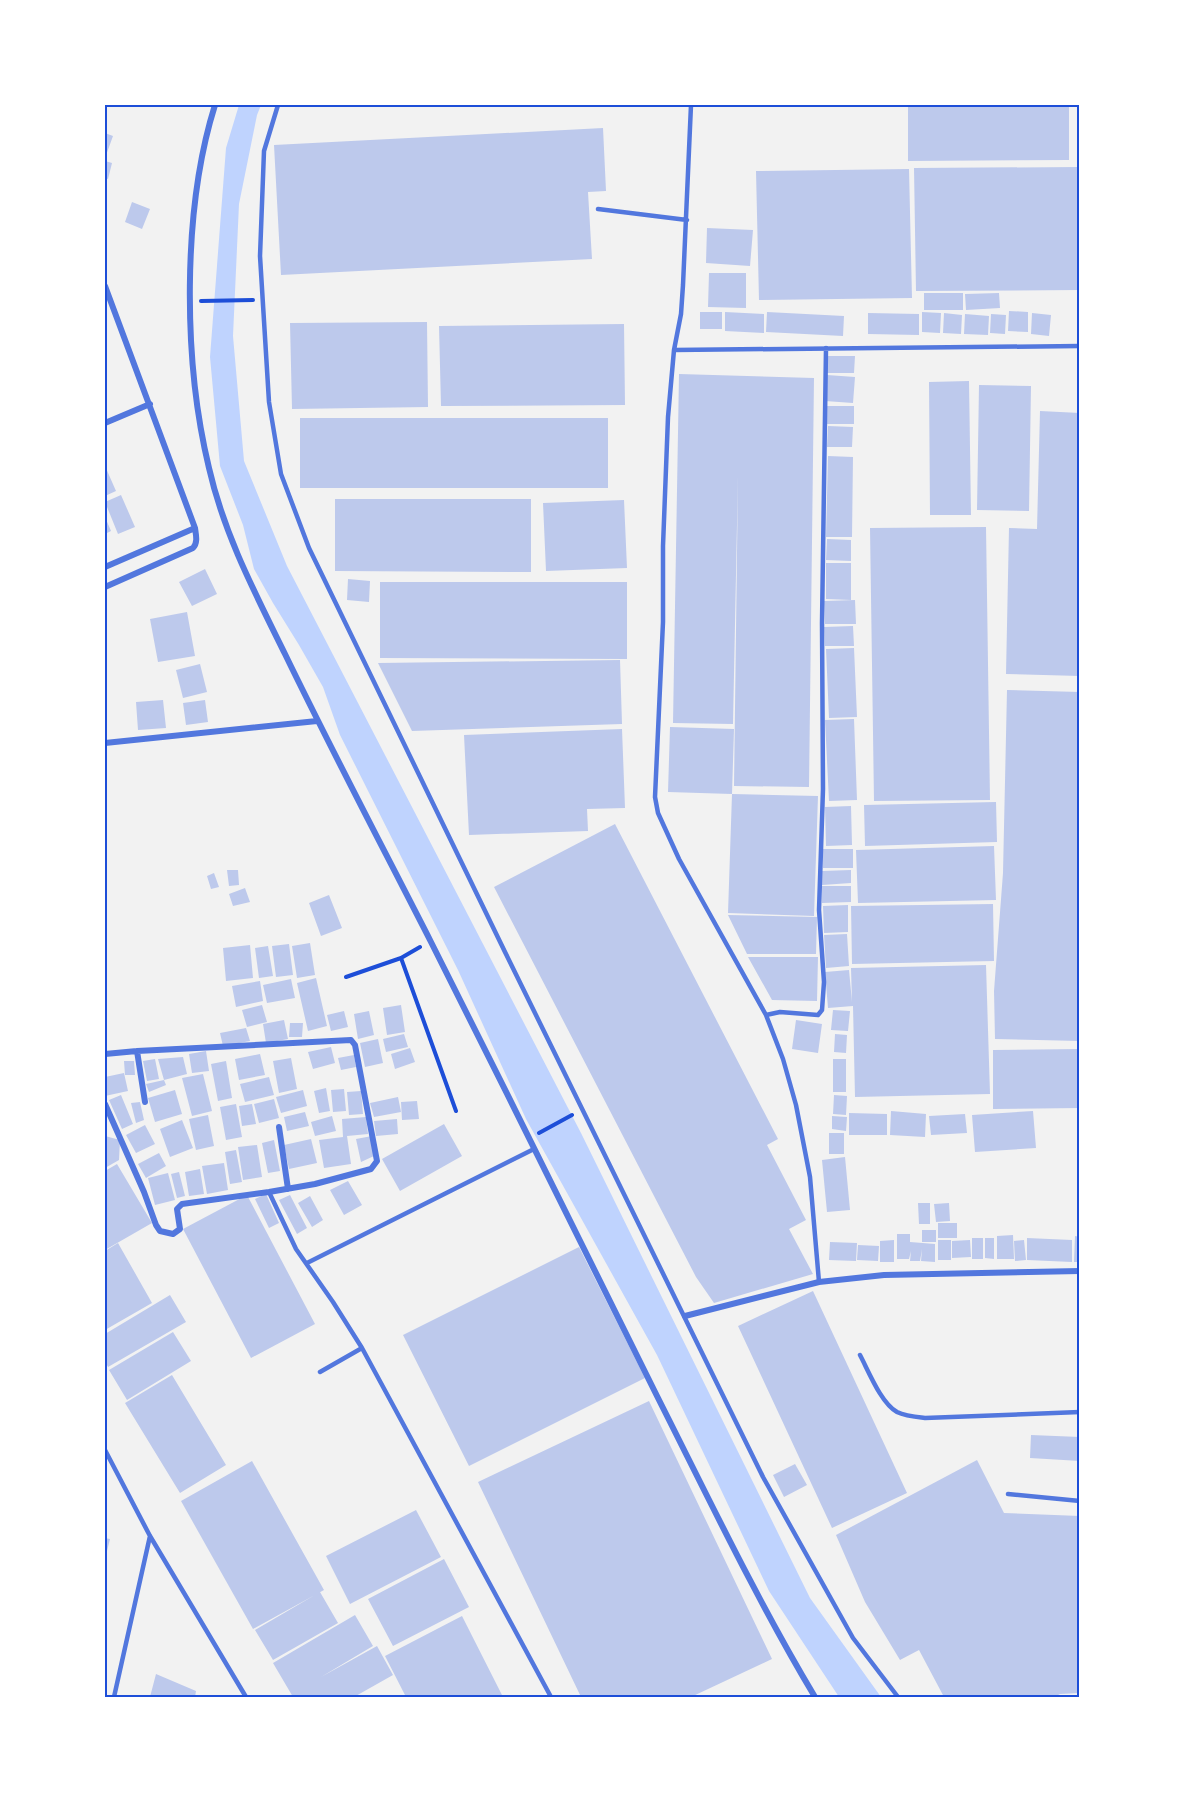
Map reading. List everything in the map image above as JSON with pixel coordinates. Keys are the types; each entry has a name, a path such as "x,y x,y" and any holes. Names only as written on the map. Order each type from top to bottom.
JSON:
{"street":[{"path":"215,105 209,123 193,211 191,302 198,407 208,466 220,510 233,544 317,721 431,941 750,1580 815,1697"},
{"path":"105,286 195,528 196,544 193,548 105,587"},
{"path":"105,423 150,404"},
{"path":"105,567 195,528"},
{"path":"105,743 317,721"},
{"path":"105,1054 347,1040 354,1042 377,1161 371,1169 288,1189 182,1204 177,1209 180,1229 172,1234 160,1231 156,1226 144,1192 105,1104"},
{"path":"137,1051 145,1102"},
{"path":"279,1127 288,1189"},
{"path":"685,1316 819,1282 884,1275 1080,1271"}],"lane":[{"path":"278,105 264,151 260,256 270,402 281,474 309,548 504,952 763,1477 853,1638 898,1697"},
{"path":"691,105 681,314 674,350 668,429 663,546 663,622 655,797 661,820 679,859 766,1015 783,1059 796,1105 810,1177 819,1282"},
{"path":"598,209 687,220"},
{"path":"674,350 1080,346"},
{"path":"766,1015 780,1012 818,1015 822,1010 824,982 819,910 823,789 822,623 826,348"},
{"path":"308,1263 534,1149"},
{"path":"269,1192 296,1249 308,1263 362,1347 551,1697"},
{"path":"320,1372 362,1347"},
{"path":"860,1355 885,1400 897,1411 913,1416 1080,1412"},
{"path":"105,1450 150,1536 246,1697"},
{"path":"1008,1494 1080,1501"},
{"path":"114,1697 150,1536"}],"path":[{"path":"211,301 242,300"},
{"path":"346,977 401,958 431,941"},
{"path":"401,958 456,1111"},
{"path":"546,1129 572,1115"}],"water":[{"path":"239,105 261,105 239,204 233,336 244,461 287,566 581,1133 810,1598 881,1697 839,1697 769,1591 657,1355 526,1119 458,970 340,735 323,687 254,569 243,525 220,466 210,357 226,148"}],"building":[{"path":"908,105 1069,105 1069,160 908,161"},
{"path":"603,128 606,191 588,192 592,259 281,275 274,145"},
{"path":"105,133 113,136 105,158"},
{"path":"105,161 112,163 108,179 105,178"},
{"path":"1080,167 1080,290 916,291 914,168"},
{"path":"909,169 912,298 759,300 756,171"},
{"path":"132,202 150,209 142,229 125,222"},
{"path":"707,228 753,230 750,266 706,263"},
{"path":"709,273 746,273 746,308 708,307"},
{"path":"924,293 963,293 963,310 924,310"},
{"path":"999,293 1000,308 966,310 965,294"},
{"path":"1009,311 1028,312 1028,332 1008,331"},
{"path":"700,312 722,312 722,329 700,329"},
{"path":"725,312 764,314 764,333 725,331"},
{"path":"767,312 844,316 843,336 766,332"},
{"path":"922,312 941,313 940,333 922,332"},
{"path":"868,313 919,314 919,335 868,334"},
{"path":"944,313 962,315 961,334 943,333"},
{"path":"1032,313 1051,315 1049,336 1031,334"},
{"path":"965,314 989,316 988,335 964,334"},
{"path":"991,314 1006,315 1005,334 990,333"},
{"path":"427,322 428,407 292,409 290,323"},
{"path":"624,324 625,405 441,406 439,326"},
{"path":"827,356 855,356 854,373 827,373"},
{"path":"679,374 814,378 809,787 734,786 738,475 733,724 673,723"},
{"path":"827,375 855,377 853,403 825,401"},
{"path":"969,381 971,515 930,515 929,382"},
{"path":"979,385 1031,386 1029,511 977,510"},
{"path":"826,406 854,406 854,424 826,424"},
{"path":"1040,411 1080,413 1080,676 1006,674 1009,528 1037,529"},
{"path":"300,418 608,418 608,488 300,488"},
{"path":"828,426 853,427 852,447 827,447"},
{"path":"828,456 853,457 852,537 826,537"},
{"path":"105,466 116,491 105,496"},
{"path":"121,495 135,527 118,534 105,502"},
{"path":"335,499 531,499 531,572 335,571"},
{"path":"624,500 627,568 546,571 543,503"},
{"path":"105,517 111,531 105,534"},
{"path":"986,527 990,800 874,801 870,528"},
{"path":"827,539 851,540 851,561 826,560"},
{"path":"826,563 851,563 851,600 826,599"},
{"path":"205,569 217,594 192,606 179,582"},
{"path":"348,579 370,581 369,602 347,600"},
{"path":"380,582 627,582 627,659 380,658"},
{"path":"855,600 856,624 825,624 824,601"},
{"path":"187,612 195,656 158,662 150,619"},
{"path":"853,626 854,646 825,646 824,627"},
{"path":"854,648 857,717 829,718 826,649"},
{"path":"620,660 622,724 412,731 378,663"},
{"path":"200,664 207,692 183,698 176,670"},
{"path":"1007,690 1080,692 1080,1041 995,1039 994,991 1003,873"},
{"path":"163,700 166,728 138,730 136,702"},
{"path":"205,700 208,722 186,725 183,703"},
{"path":"854,719 857,800 829,801 825,720"},
{"path":"670,727 734,729 732,794 668,792"},
{"path":"622,729 625,808 587,809 588,831 469,835 464,735"},
{"path":"732,794 818,796 814,916 728,913"},
{"path":"996,802 997,842 865,846 864,805"},
{"path":"851,806 852,845 826,846 825,807"},
{"path":"615,824 778,1139 767,1145 806,1220 789,1229 813,1274 714,1303 696,1277 494,887"},
{"path":"994,846 996,900 858,903 856,850"},
{"path":"823,849 853,849 853,868 823,868"},
{"path":"227,870 238,870 239,885 229,886"},
{"path":"851,870 851,883 822,885 822,871"},
{"path":"214,873 219,887 211,889 207,876"},
{"path":"822,886 851,886 851,902 822,903"},
{"path":"245,888 250,902 233,906 229,894"},
{"path":"329,895 342,928 321,936 309,903"},
{"path":"993,904 994,961 852,964 851,906"},
{"path":"848,905 848,932 824,933 823,906"},
{"path":"728,915 817,917 816,954 747,954"},
{"path":"847,934 849,966 826,968 824,935"},
{"path":"310,943 315,975 297,978 292,946"},
{"path":"289,944 293,975 276,977 272,946"},
{"path":"250,945 253,978 226,981 223,948"},
{"path":"268,946 273,976 259,978 255,948"},
{"path":"748,957 818,957 817,1001 772,1000"},
{"path":"986,965 990,1094 855,1097 853,1006 828,1008 825,972 849,970 852,1002 851,968"},
{"path":"316,978 327,1026 308,1031 297,983"},
{"path":"291,979 295,998 267,1003 263,985"},
{"path":"260,981 263,1001 236,1007 232,986"},
{"path":"262,1005 267,1022 247,1027 242,1010"},
{"path":"401,1005 405,1032 387,1035 383,1008"},
{"path":"833,1010 850,1011 848,1031 831,1030"},
{"path":"344,1011 348,1027 331,1031 327,1015"},
{"path":"369,1011 374,1035 358,1039 354,1014"},
{"path":"284,1020 288,1039 266,1043 263,1024"},
{"path":"796,1020 822,1024 818,1053 792,1049"},
{"path":"290,1023 303,1023 302,1037 289,1037"},
{"path":"246,1028 250,1041 223,1046 220,1033"},
{"path":"404,1034 408,1047 386,1052 383,1039"},
{"path":"835,1034 847,1035 846,1053 834,1052"},
{"path":"378,1039 383,1063 365,1067 360,1043"},
{"path":"331,1047 335,1063 313,1069 308,1052"},
{"path":"410,1048 415,1062 395,1069 391,1054"},
{"path":"1080,1049 1080,1108 993,1109 993,1050"},
{"path":"206,1051 209,1071 192,1073 189,1054"},
{"path":"260,1054 265,1075 239,1080 235,1059"},
{"path":"354,1055 356,1067 341,1070 338,1058"},
{"path":"183,1057 187,1074 164,1080 158,1059"},
{"path":"291,1058 297,1089 279,1093 273,1061"},
{"path":"155,1059 159,1079 147,1081 143,1061"},
{"path":"833,1059 846,1059 846,1092 833,1092"},
{"path":"124,1061 134,1061 135,1075 125,1075"},
{"path":"226,1061 232,1098 218,1101 211,1064"},
{"path":"124,1073 128,1091 105,1096 105,1077"},
{"path":"203,1074 212,1111 192,1116 182,1078"},
{"path":"269,1077 274,1095 245,1102 240,1084"},
{"path":"164,1080 166,1085 149,1092 146,1084"},
{"path":"326,1088 330,1111 319,1113 314,1091"},
{"path":"344,1089 346,1111 333,1112 331,1090"},
{"path":"175,1090 182,1114 155,1122 148,1098"},
{"path":"303,1090 307,1106 281,1113 276,1097"},
{"path":"361,1091 363,1114 349,1115 347,1092"},
{"path":"121,1095 133,1124 122,1129 109,1100"},
{"path":"834,1095 847,1096 846,1115 833,1114"},
{"path":"398,1097 401,1112 374,1117 370,1103"},
{"path":"274,1099 279,1118 259,1123 254,1104"},
{"path":"417,1101 419,1119 402,1120 401,1102"},
{"path":"140,1102 144,1120 136,1123 131,1103"},
{"path":"236,1104 242,1137 226,1140 220,1107"},
{"path":"252,1104 256,1124 242,1126 239,1106"},
{"path":"891,1111 926,1114 925,1137 890,1135"},
{"path":"1033,1111 1036,1148 975,1152 972,1115"},
{"path":"305,1112 309,1126 287,1131 284,1117"},
{"path":"849,1113 887,1114 887,1135 849,1135"},
{"path":"965,1114 967,1133 931,1135 929,1116"},
{"path":"208,1115 214,1146 196,1150 189,1119"},
{"path":"332,1116 336,1131 315,1136 311,1122"},
{"path":"832,1116 847,1117 846,1131 832,1129"},
{"path":"366,1117 368,1134 347,1136 351,1164 324,1168 319,1140 343,1137 342,1119"},
{"path":"397,1119 398,1134 376,1136 374,1121"},
{"path":"182,1120 193,1148 170,1157 160,1129"},
{"path":"444,1124 462,1156 400,1191 382,1159"},
{"path":"145,1125 155,1144 136,1153 126,1135"},
{"path":"829,1133 844,1133 844,1154 829,1154"},
{"path":"105,1136 120,1140 119,1160 105,1168"},
{"path":"372,1136 374,1156 361,1162 356,1139"},
{"path":"311,1139 317,1163 289,1169 284,1145"},
{"path":"274,1140 280,1171 268,1173 262,1143"},
{"path":"257,1145 262,1177 243,1180 238,1147"},
{"path":"236,1150 242,1182 230,1184 225,1152"},
{"path":"159,1153 166,1166 146,1178 138,1164"},
{"path":"845,1157 850,1210 827,1212 822,1160"},
{"path":"224,1163 228,1190 207,1194 202,1166"},
{"path":"117,1164 152,1223 105,1250 105,1171"},
{"path":"200,1169 204,1194 189,1196 185,1172"},
{"path":"179,1172 185,1196 177,1198 171,1174"},
{"path":"168,1173 175,1200 155,1205 148,1178"},
{"path":"348,1181 362,1205 344,1215 330,1190"},
{"path":"266,1194 279,1223 269,1228 255,1199"},
{"path":"247,1195 315,1324 251,1358 183,1229"},
{"path":"290,1195 307,1228 297,1234 279,1200"},
{"path":"310,1196 323,1220 312,1227 298,1203"},
{"path":"918,1203 930,1203 930,1224 919,1224"},
{"path":"949,1203 950,1221 936,1222 934,1204"},
{"path":"938,1223 957,1223 957,1238 938,1238"},
{"path":"922,1230 936,1230 936,1242 922,1242"},
{"path":"897,1234 910,1234 910,1242 935,1244 935,1262 921,1261 922,1249 920,1261 910,1261 911,1251 909,1259 897,1259"},
{"path":"1013,1235 1014,1259 997,1259 997,1236"},
{"path":"1075,1236 1080,1237 1080,1262 1074,1262"},
{"path":"972,1238 983,1238 983,1259 972,1259"},
{"path":"985,1238 994,1238 994,1259 985,1258"},
{"path":"1027,1238 1072,1240 1072,1262 1027,1260"},
{"path":"894,1240 894,1262 880,1262 880,1241"},
{"path":"938,1240 951,1240 951,1260 938,1260"},
{"path":"970,1240 971,1257 952,1258 952,1241"},
{"path":"1024,1240 1026,1260 1015,1261 1014,1241"},
{"path":"830,1242 857,1243 856,1261 829,1260"},
{"path":"118,1243 152,1303 105,1330 105,1251"},
{"path":"858,1245 879,1246 878,1261 857,1260"},
{"path":"579,1247 645,1378 469,1466 403,1335"},
{"path":"813,1291 907,1493 832,1528 738,1326"},
{"path":"170,1295 186,1322 108,1367 105,1361 105,1334"},
{"path":"173,1332 191,1361 127,1400 109,1370"},
{"path":"172,1375 226,1465 180,1493 125,1403"},
{"path":"649,1401 772,1659 691,1697 581,1697 478,1482"},
{"path":"1031,1435 1080,1437 1080,1461 1030,1458"},
{"path":"977,1460 1004,1513 1080,1516 1080,1693 1060,1694 1054,1697 944,1697 919,1650 900,1660 865,1602 836,1535"},
{"path":"252,1461 324,1590 253,1629 181,1501"},
{"path":"795,1464 807,1485 784,1497 773,1475"},
{"path":"416,1510 441,1557 350,1604 326,1556"},
{"path":"105,1538 110,1539 106,1555 105,1555"},
{"path":"444,1559 469,1607 393,1646 368,1599"},
{"path":"320,1592 338,1623 273,1660 255,1630"},
{"path":"355,1615 373,1646 321,1677 377,1646 393,1675 354,1697 293,1697 273,1663"},
{"path":"462,1616 503,1697 406,1697 385,1656"},
{"path":"156,1674 196,1691 195,1697 150,1697"}]}
